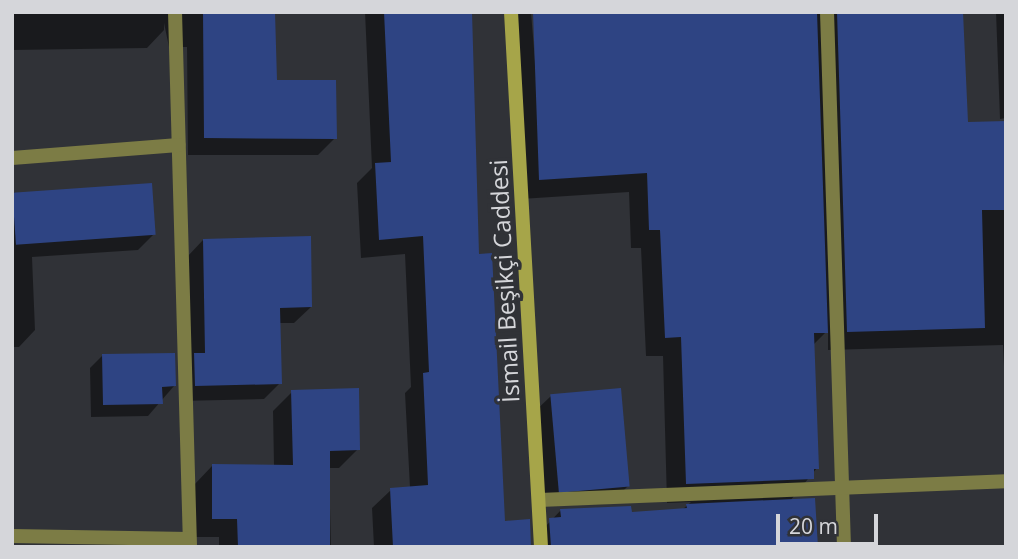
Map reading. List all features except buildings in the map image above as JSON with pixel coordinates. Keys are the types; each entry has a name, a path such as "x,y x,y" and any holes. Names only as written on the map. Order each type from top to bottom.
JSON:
{"street":[{"path":"12,536 189,543 175,12"},
{"name":"İsmail Beşikçi Caddesi","path":"511,12 541,547"},
{"path":"827,12 844,547"},
{"path":"12,159 178,145"},
{"path":"539,500 1006,481"}]}
